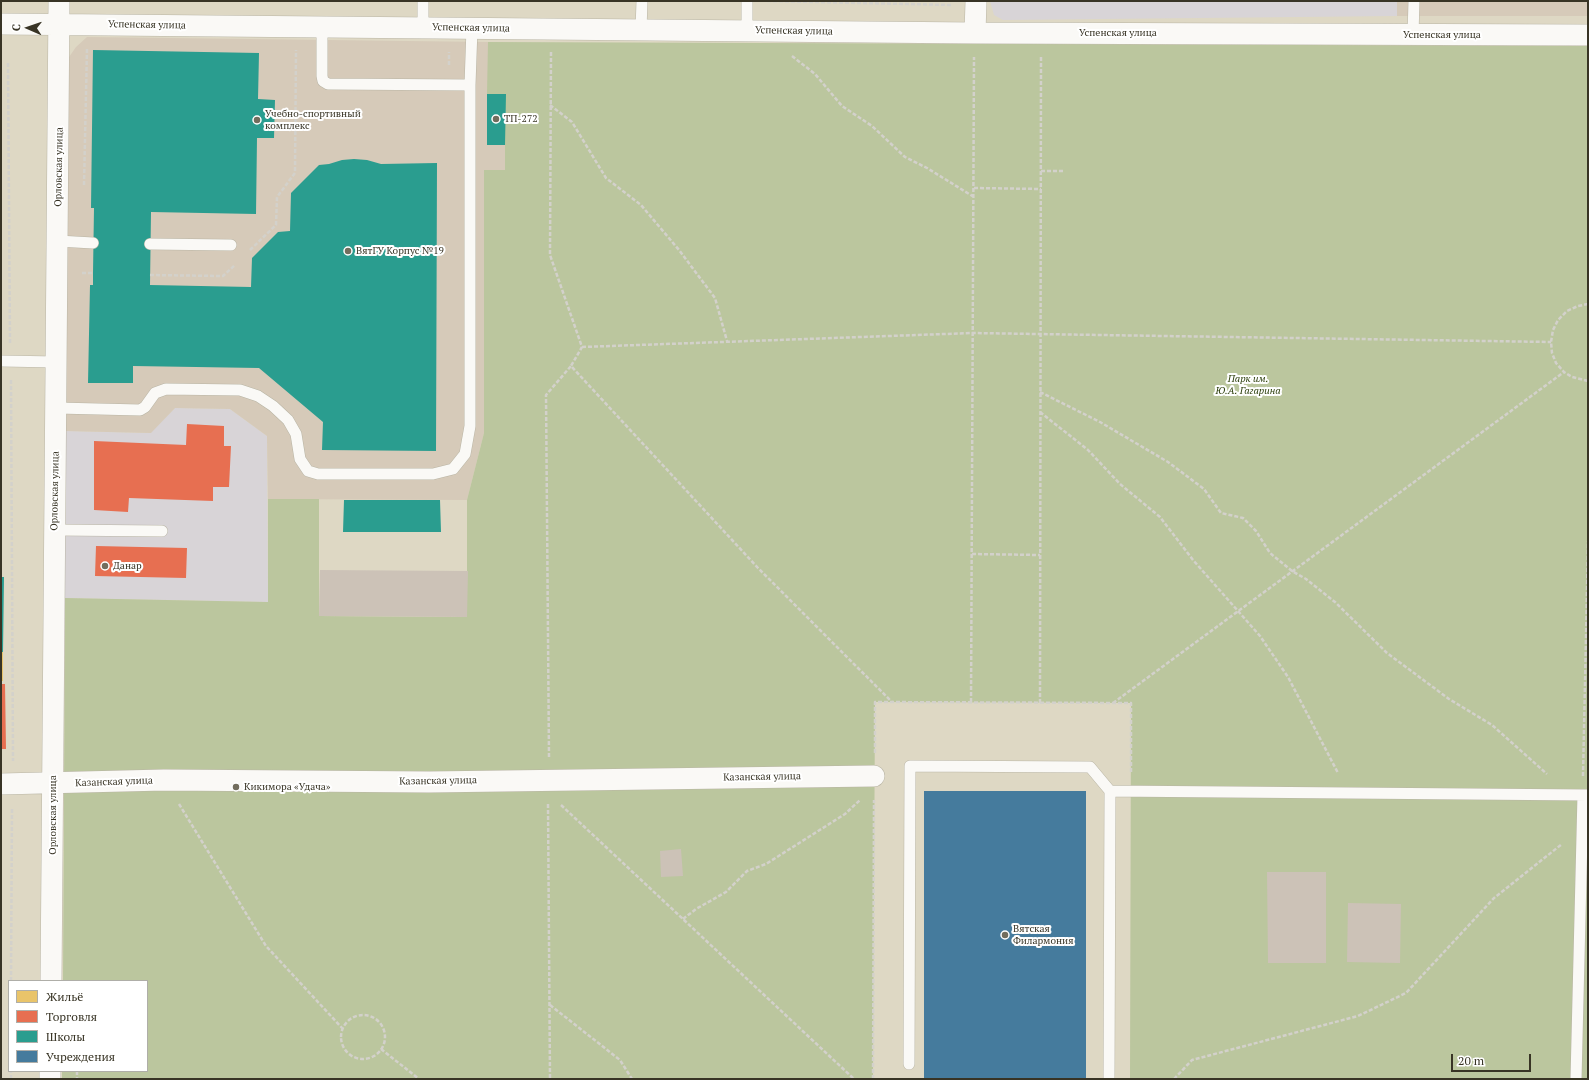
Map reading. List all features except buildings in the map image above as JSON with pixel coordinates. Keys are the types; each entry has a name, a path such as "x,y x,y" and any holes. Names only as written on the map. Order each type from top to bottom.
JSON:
{"street":[{"name":"Орловская улица","path":"51,980 60,1"},
{"path":"975,33 976,1"},
{"name":"Успенская улица","path":"1,24 975,33 1588,35"},
{"name":"Казанская улица","path":"7,784 164,780 429,782 549,786 874,782"}],"lane":[{"path":"423,1 423,28"},
{"path":"641,30 642,1"},
{"path":"747,1 747,31"},
{"path":"1413,34 1414,1"},
{"path":"322,26 322,76 323,81 328,84 470,85"},
{"path":"56,408 140,410 145,407 155,393 166,389 240,390 258,396 273,406 288,420 296,434 300,459 308,471 318,474 433,474 452,469 464,454 470,426 470,85 472,28"},
{"path":"58,241 93,242"},
{"path":"150,244 231,245"},
{"path":"6,361 57,362"},
{"path":"55,530 162,531"},
{"path":"909,1064 910,766 1090,766 1110,791 1109,1079"},
{"path":"1110,791 1581,795 1582,830 1576,1079"}],"path":[{"path":"767,1 955,5"},
{"path":"971,702 975,33"},
{"path":"249,251 276,225 277,197 295,173 296,46"},
{"path":"550,1079 546,395 571,366 582,347 550,255 551,47"},
{"path":"449,48 449,85"},
{"path":"1040,703 1041,53"},
{"path":"790,55 815,74 842,106 872,126 905,157 927,168 974,197"},
{"path":"8,63 6,361 13,564 7,784 11,829 11,980"},
{"path":"550,105 572,122 606,178 641,205 715,298 727,342"},
{"path":"1041,171 1065,171"},
{"path":"974,188 1041,189"},
{"path":"150,275 223,276 239,261"},
{"path":"82,273 93,273"},
{"path":"1588,304 1578,306 1567,311 1558,320 1553,330 1551,342 1554,358 1564,372 1572,378 1588,381"},
{"path":"582,347 973,333 1551,342"},
{"path":"571,366 758,568 892,702"},
{"path":"1112,703 1564,372"},
{"path":"1040,392 1100,422 1168,462 1204,489 1220,513 1242,518 1256,531 1270,553 1335,602 1387,653 1449,699 1492,725 1538,767 1581,795"},
{"path":"1040,412 1088,450 1120,484 1160,516 1193,560 1260,636 1288,677 1349,793"},
{"path":"1581,795 1588,541"},
{"path":"972,554 1040,555"},
{"path":"874,1079 875,702 1131,703 1131,791"},
{"path":"164,780 266,946 343,1029"},
{"path":"683,919 696,909 726,892 747,871 766,864 845,814 874,782"},
{"path":"549,786 683,919 854,1079"},
{"path":"1174,1079 1192,1060 1358,1016 1406,993 1494,898 1556,848 1582,830"},
{"path":"550,1005 620,1060 632,1079"},
{"path":"359,1015 373,1017 379,1022 385,1035 381,1049 377,1054 370,1058 356,1058 345,1049 342,1043 343,1029 347,1022 359,1015"},
{"path":"381,1049 419,1079"}],"shaded area":[{"path":"990,1 1397,1 1397,16 1003,20 994,15"},
{"path":"1397,1 1588,1 1588,16 1397,16"},
{"path":"87,37 488,42 488,48 506,94 505,170 484,171 484,433 467,500 268,499 267,436 230,409 175,408 151,433 65,431 67,60 76,47"},
{"path":"175,408 230,409 267,436 268,602 65,598 65,431 150,433"}],"green space":[{"name":"Парк им. Ю.А. Гагарина","path":"488,42 1588,46 1588,1079 1130,1079 1131,703 875,702 873,1079 62,1079 62,1072 148,1072 148,980 63,980 65,598 268,602 268,499 319,499 319,616 467,617 467,500 484,433 484,170 505,170 505,94 487,94"}],"place":[{"name":"ТП-272","path":"496,119"},
{"name":"Учебно-спортивный комплекс","path":"257,120"},
{"name":"ВятГУ Корпус №19","path":"348,251"},
{"name":"Данар","path":"105,566"},
{"name":"Кикимора «Удача»","path":"236,787"},
{"name":"Вятская Филармония","path":"1005,935"}]}
